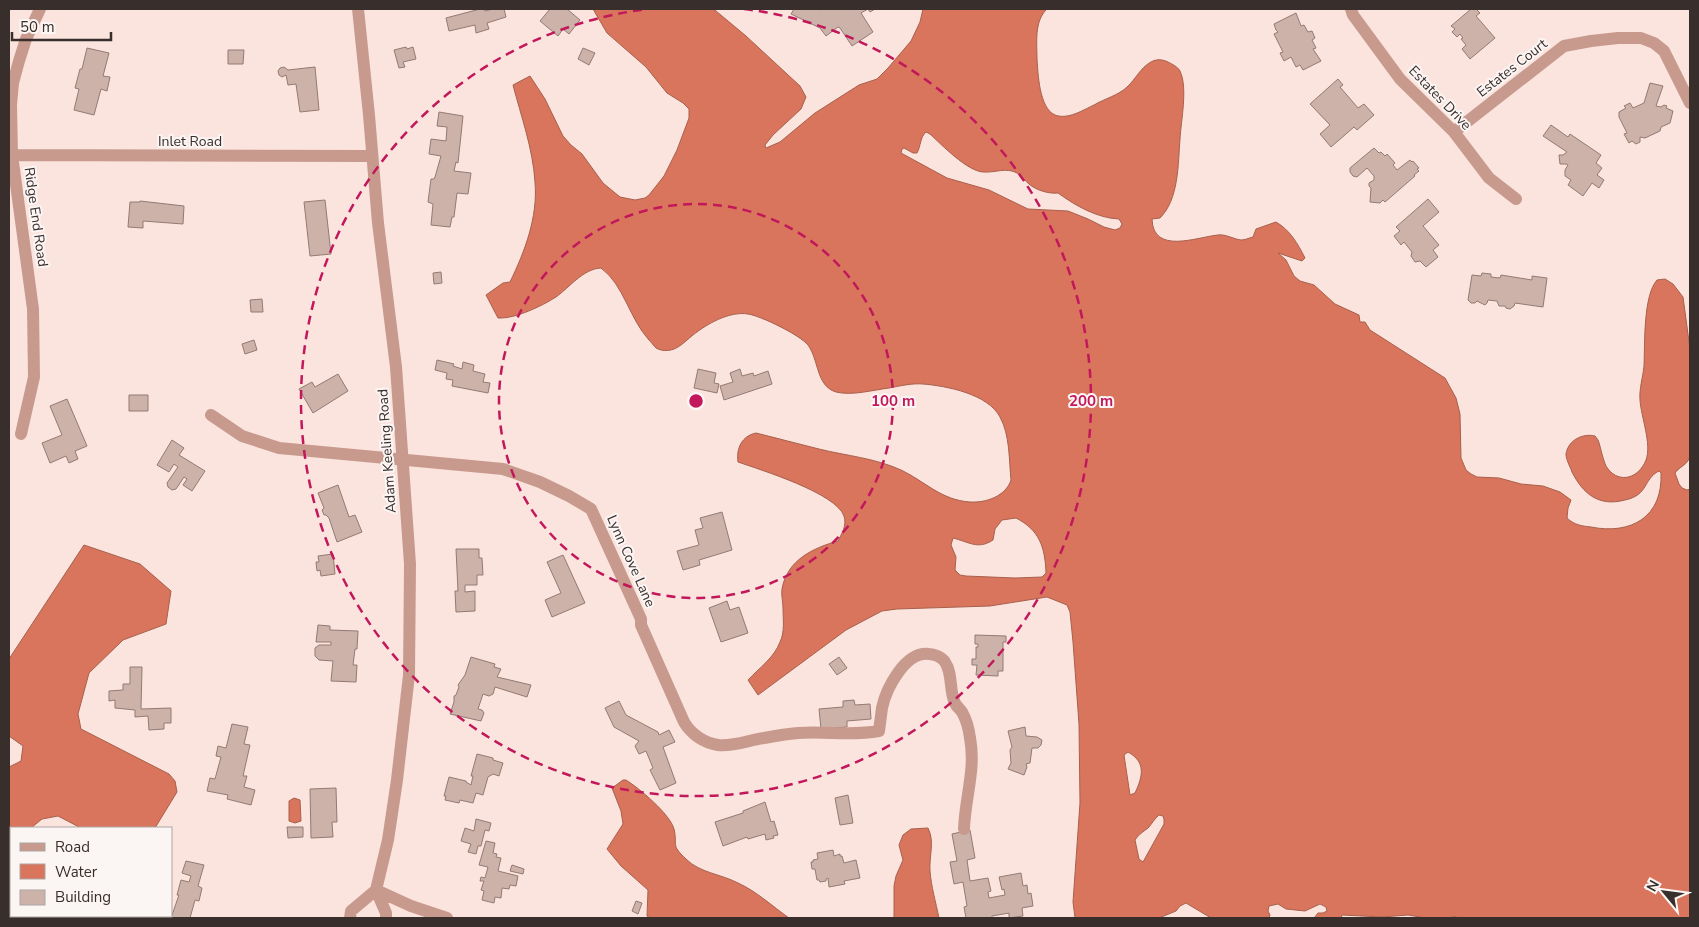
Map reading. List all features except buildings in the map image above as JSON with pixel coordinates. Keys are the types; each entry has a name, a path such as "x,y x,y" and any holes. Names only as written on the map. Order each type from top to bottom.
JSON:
{"street":[{"name":"Ridge End Road","path":"20,434 34,376 33,309 10,155 10,105 13,83 26,39 40,9"},
{"name":"Adam Keeling Road","path":"358,9 378,223 396,367 410,564 409,675 388,840 376,890"},
{"name":"Estates Drive","path":"1351,9 1353,15 1400,79 1454,132 1489,178 1516,199"},
{"name":"Estates Court","path":"1454,132 1564,46 1618,38 1641,38 1654,43 1664,51 1690,103"},
{"name":"Inlet Road","path":"10,155 372,156"},
{"name":"Lynn Cove Lane","path":"211,415 242,436 279,448 503,468 540,482 591,509 641,619 641,625 684,722 695,735 717,745 729,745 766,737 798,733 862,734 879,731 882,707 888,690 898,674 910,659 919,654 934,654 946,664 954,702 963,714 970,737 972,778 964,816 964,829"},
{"path":"350,918 351,912 376,890"},
{"path":"376,890 386,913 386,918"},
{"path":"376,890 411,906 447,918"}],"water":[{"path":"593,9 713,9 716,11 800,86 806,97 801,109 773,135 765,145 766,148 780,142 815,113 859,85 877,79 911,41 920,22 923,9 1047,9 1038,26 1037,59 1040,90 1046,105 1055,115 1075,114 1124,90 1147,64 1153,61 1161,60 1170,63 1179,70 1182,78 1184,86 1183,104 1178,170 1174,191 1171,201 1160,218 1152,219 1154,230 1160,237 1178,241 1221,235 1242,240 1253,237 1256,229 1276,222 1281,225 1293,238 1305,258 1302,261 1278,253 1286,260 1294,276 1300,281 1314,285 1335,304 1359,315 1360,322 1365,322 1370,330 1445,378 1456,398 1460,414 1461,458 1466,470 1477,477 1499,478 1521,484 1543,486 1560,492 1571,500 1567,518 1581,526 1606,529 1631,525 1642,520 1657,501 1661,473 1659,471 1650,478 1642,491 1633,498 1607,502 1593,497 1581,487 1567,461 1566,454 1573,441 1590,435 1595,436 1598,440 1606,466 1613,474 1629,477 1634,475 1643,466 1648,454 1648,446 1640,396 1644,366 1647,308 1652,287 1657,280 1665,279 1673,284 1683,297 1690,349 1690,456 1688,461 1675,473 1682,488 1690,489 1690,918 1459,918 1453,916 1452,918 1426,918 1408,915 1382,917 1342,915 1341,918 1314,918 1318,913 1327,911 1326,907 1320,904 1305,911 1286,909 1278,904 1269,906 1269,918 1211,918 1186,903 1176,911 1159,918 1075,918 1073,902 1080,803 1079,724 1073,642 1070,612 1067,605 1047,597 990,606 882,611 846,630 758,695 748,680 770,658 782,638 782,591 789,570 802,557 819,547 838,541 844,529 845,520 838,507 813,491 797,483 738,462 738,452 741,443 747,437 756,433 881,463 901,470 950,498 976,502 989,500 1000,494 1011,480 1006,432 1000,417 986,402 955,389 919,384 856,393 836,392 830,389 821,378 812,351 804,341 780,326 748,314 726,316 699,331 676,348 667,351 659,349 655,347 642,331 621,292 609,275 601,268 594,269 583,275 556,297 536,308 505,318 498,318 486,295 503,283 510,282 529,234 535,195 532,157 513,85 530,76 545,99 563,136 582,154 603,183 620,197 635,200 649,195 664,176 677,150 689,118 689,109 667,93 646,67 607,33","holes":["926,132 930,134 955,157 977,171 1013,171 1035,188 1046,192 1058,193 1087,210 1119,219 1122,224 1120,228 1115,230 1068,211 1028,209 989,190 947,178 901,153 904,148 917,153","1016,518 1035,534 1044,555 1046,573 1042,577 966,576 960,575 955,570 956,557 951,545 953,538 978,545 988,543 993,540 995,529 1002,520","1128,752 1134,756 1138,760 1141,770 1140,781 1135,793 1130,795 1124,755","1159,815 1163,816 1164,824 1143,862 1139,859 1135,840"]},
{"path":"84,545 140,564 171,591 166,624 123,640 89,673 78,714 81,729 169,774 175,781 177,792 156,827 79,827 58,816 42,819 32,827 10,827 9,900 9,767 21,761 23,746 9,736 9,659"},
{"path":"626,780 646,795 667,816 674,829 676,847 692,864 745,886 789,918 650,918 647,916 648,890 621,866 607,849 623,824 621,811 612,788"},
{"path":"294,798 300,800 301,821 295,823 289,821 289,801"},
{"path":"928,828 931,844 932,889 939,918 894,918 894,886 903,860 899,845 903,835 911,829"}]}
